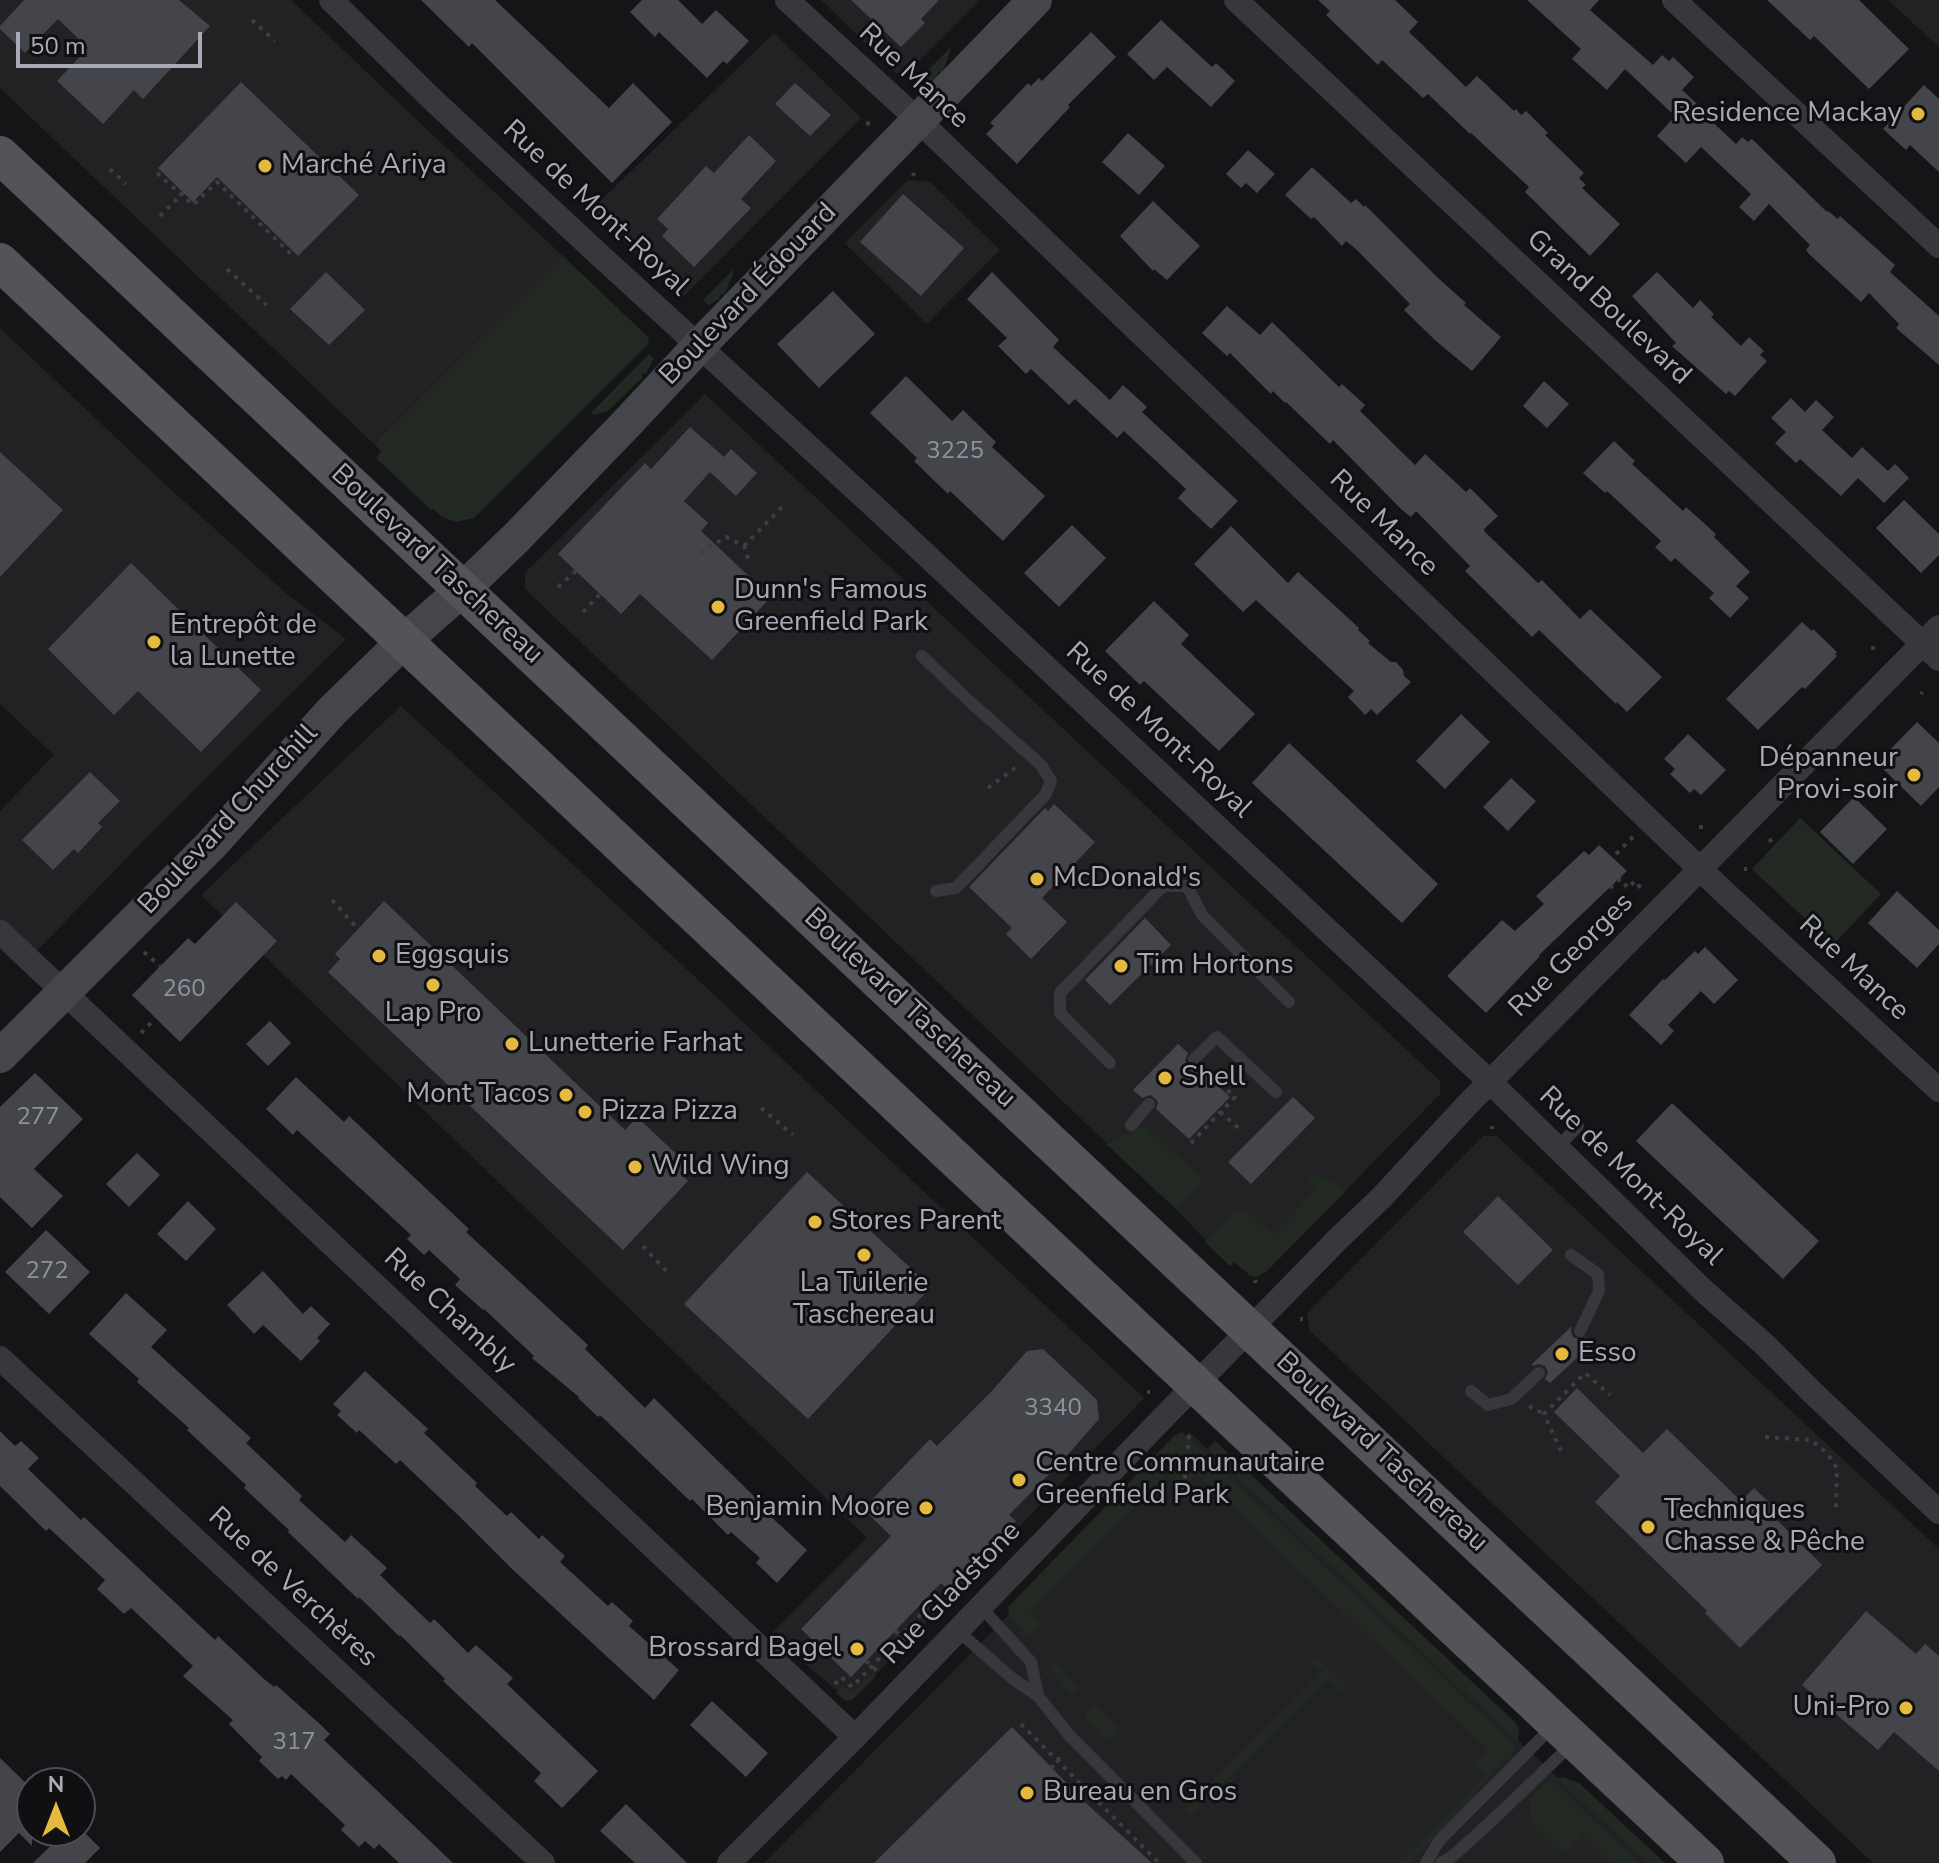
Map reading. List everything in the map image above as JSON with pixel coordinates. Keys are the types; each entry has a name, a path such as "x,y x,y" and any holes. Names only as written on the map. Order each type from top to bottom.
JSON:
{"main road":[{"name":"Boulevard Taschereau","path":"0,155 1817,1863"},
{"path":"0,262 1705,1863"}],"street":[{"name":"Rue de Mont-Royal","path":"331,0 433,100 878,510 1490,1082 1705,1292 1765,1345 1939,1512"},
{"name":"Rue Mance","path":"787,0 918,120 1700,869 1939,1090"},
{"name":"Boulevard Édouard","path":"462,590 516,538 1035,0"},
{"name":"Grand Boulevard","path":"1236,0 1933,643"},
{"path":"1674,0 1939,246"},
{"name":"Boulevard Churchill","path":"0,1056 211,845 332,711 462,590"},
{"name":"Rue Georges","path":"1250,1330 1700,869 1933,643"},
{"name":"Rue Chambly","path":"0,932 855,1737"},
{"name":"Rue Gladstone","path":"729,1863 1250,1330"},
{"name":"Rue de Verchères","path":"0,1358 543,1863"}],"lane":[{"path":"922,656 1041,765 1051,781 1046,794 956,888 936,891"},
{"path":"1110,1063 1060,1013 1060,993 1163,886 1187,886 1202,915 1289,1002"},
{"path":"1198,1062 1217,1037 1276,1092"},
{"path":"1131,1125 1149,1104"},
{"path":"1557,1148 1578,1126"},
{"path":"1571,1255 1598,1274 1599,1291 1580,1331"},
{"path":"1471,1391 1488,1405 1511,1399 1539,1373"},
{"path":"981,1607 1031,1662 1038,1696"},
{"path":"958,1631 1013,1679 1038,1696 1069,1735 1196,1863"},
{"path":"1426,1863 1439,1841 1565,1732"},
{"path":"1441,1863 1499,1814 1565,1732"}],"path":[{"path":"252,20 275,41"},
{"path":"110,169 126,184"},
{"path":"157,173 193,205 217,182 293,256"},
{"path":"160,216 182,194"},
{"path":"227,269 271,309"},
{"path":"744,546 784,505"},
{"path":"700,553 726,537 744,546 748,559"},
{"path":"558,587 576,571"},
{"path":"583,612 600,594"},
{"path":"988,788 1030,755"},
{"path":"1616,854 1633,837"},
{"path":"1610,888 1620,879 1628,888 1635,881 1643,891"},
{"path":"332,900 358,929"},
{"path":"139,947 160,966"},
{"path":"133,1040 155,1019"},
{"path":"1191,1143 1235,1097 1198,1062"},
{"path":"761,1108 793,1135"},
{"path":"1220,1112 1242,1131"},
{"path":"867,1228 888,1209"},
{"path":"643,1246 668,1273"},
{"path":"1561,1451 1544,1414 1585,1373 1610,1395"},
{"path":"1189,1435 1184,1487 1193,1504"},
{"path":"1765,1437 1811,1440 1827,1453 1837,1468 1836,1508"},
{"path":"829,1691 841,1677 852,1687 926,1609 936,1618"},
{"path":"911,1615 916,1620"},
{"path":"895,1631 908,1643"},
{"path":"866,1661 879,1672"},
{"path":"1021,1724 1126,1829 1144,1852 1159,1863"},
{"path":"1051,1768 1058,1761 1060,1753"},
{"path":"1126,1829 1131,1825"}],"shaded area":[{"path":"0,0 291,0 563,256 374,444 0,88"},
{"path":"821,0 980,0 909,71 896,73"},
{"path":"1888,0 1939,0 1939,47"},
{"path":"774,33 861,118 682,298 591,210"},
{"path":"950,48 945,66 937,74 939,76 926,84 920,78"},
{"path":"908,180 930,182 1000,250 927,324 845,243"},
{"path":"563,256 647,336 649,343 474,518 455,522 442,517 376,458 381,451 374,444"},
{"path":"733,270 726,291 709,305 703,300"},
{"path":"0,328 288,595 346,639 34,954 0,921 0,811 54,755 0,704"},
{"path":"649,354 654,358 646,374 641,375 643,377 608,411 591,413"},
{"path":"705,394 1440,1081 1440,1094 1267,1271 1256,1277 1234,1262 1230,1266 1177,1210 525,589 525,573"},
{"path":"401,706 1144,1398 850,1701 770,1635 867,1538 201,895"},
{"path":"1800,818 1881,894 1833,945 1752,869"},
{"path":"1140,1128 1147,1128 1200,1177 1200,1186 1177,1210 1106,1144"},
{"path":"1483,1136 1497,1136 1939,1549 1939,1863 1873,1863 1309,1330 1307,1313"},
{"path":"1312,1175 1334,1182 1345,1192 1267,1271 1256,1277 1251,1276 1234,1262 1230,1266 1205,1242 1232,1213 1239,1210 1246,1211 1273,1235 1317,1189 1309,1180"},
{"path":"1182,1432 1516,1747 1465,1807 1459,1805 1460,1801 1485,1776 1475,1765 1488,1749 1197,1474 1181,1487 1167,1474 1030,1612 1040,1623 1032,1635 1028,1635 1010,1617 1009,1606 1174,1436"},
{"path":"1189,1432 1649,1863 764,1863"},
{"path":"1215,1441 1516,1723 1518,1742 1207,1449"},
{"path":"1315,1657 1346,1685 1346,1689 1341,1691 1328,1679 1193,1813 1188,1814 1186,1808 1322,1673 1310,1660"},
{"path":"1051,1663 1055,1663 1078,1688 1073,1694 1050,1667"},
{"path":"873,1673 876,1676 853,1699 846,1701 836,1693 842,1686 852,1693"},
{"path":"1093,1706 1119,1729 1111,1739 1101,1737 1085,1716"},
{"path":"1557,1778 1579,1783 1665,1863 1648,1863"},
{"path":"1551,1780 1639,1863 1612,1863 1583,1836 1568,1851 1559,1851 1531,1822 1529,1805 1534,1794"},
{"path":"1457,1807 1460,1813 1409,1863 1397,1863 1454,1808"}],"building":[{"path":"24,0 179,0 210,26 143,99 134,90 103,124 57,81 88,48 58,19 25,53 0,29"},
{"path":"421,0 495,0 609,108 633,83 672,122 612,183 472,43 469,47"},
{"path":"642,0 678,0 702,24 716,10 749,41 727,64 723,61 707,78 659,32 655,37 630,12"},
{"path":"851,0 939,0 921,19 925,23 901,47"},
{"path":"1318,0 1395,0 1418,22 1409,32 1466,87 1477,76 1514,111 1516,109 1521,115 1526,111 1548,133 1545,135 1584,173 1579,178 1586,185 1582,188 1620,224 1590,256 1525,192 1529,187 1428,94 1423,98 1382,60 1378,65 1326,15 1330,11"},
{"path":"1527,0 1599,0 1590,10 1653,65 1662,55 1669,61 1673,57 1694,77 1682,90 1708,114 1706,116 1736,144 1742,137 1748,142 1752,139 1827,212 1838,219 1840,216 1895,265 1890,272 1939,316 1939,365 1896,328 1899,324 1869,293 1861,302 1809,254 1806,250 1810,245 1769,204 1754,221 1739,207 1751,194 1701,147 1686,163 1657,136 1675,116 1625,69 1607,90 1572,59 1581,49"},
{"path":"1767,0 1859,0 1909,49 1869,89 1814,36 1810,40"},
{"path":"1161,20 1212,67 1216,63 1235,81 1211,107 1167,67 1154,80 1127,54"},
{"path":"1091,32 1116,57 1068,105 1070,107 1017,164 986,134 994,126 990,123 1028,83 1031,86 1039,78 1042,81"},
{"path":"241,82 359,195 298,256 217,177 193,202 158,168"},
{"path":"795,83 831,115 810,136 775,104"},
{"name":"Residence Mackay","path":"1924,85 1939,99 1939,172 1910,145 1906,150 1883,129"},
{"path":"1128,133 1165,166 1139,195 1102,162"},
{"path":"749,135 776,161 741,199 751,208 694,267 662,236 668,229 657,219 706,166 714,173"},
{"path":"1248,150 1275,174 1257,193 1246,183 1241,188 1226,174"},
{"path":"1312,167 1351,203 1356,199 1365,205 1466,303 1464,305 1501,337 1472,371 1404,310 1410,304 1356,249 1346,241 1342,246 1314,217 1311,219 1285,195"},
{"path":"903,194 964,248 921,296 860,242"},
{"path":"1153,201 1200,246 1167,280 1153,271 1120,236"},
{"path":"326,272 365,310 329,345 290,309"},
{"path":"992,272 1059,340 1053,347 1110,400 1123,385 1147,407 1142,412 1238,501 1211,529 1178,498 1186,489 1124,431 1117,438 1075,399 1069,405 1031,369 1026,374 998,346 1007,338 967,299"},
{"path":"1657,272 1693,308 1700,300 1714,314 1711,317 1741,346 1749,337 1764,351 1760,355 1767,361 1735,396 1729,391 1726,394 1672,346 1676,343 1632,296"},
{"path":"833,291 875,334 819,388 777,344"},
{"path":"1227,306 1260,335 1272,322 1339,387 1342,384 1365,405 1360,411 1415,465 1425,454 1466,492 1470,488 1498,516 1484,529 1485,532 1538,583 1542,580 1580,619 1590,609 1662,677 1627,712 1539,630 1532,637 1465,571 1470,566 1416,511 1411,517 1401,509 1333,440 1330,444 1273,391 1271,394 1230,353 1227,356 1202,333"},
{"path":"906,376 952,421 963,410 996,442 992,447 1045,496 1003,541 950,491 948,494 914,461 917,458 870,413"},
{"path":"1544,381 1569,404 1547,428 1523,406"},
{"path":"1791,398 1805,412 1816,400 1834,417 1822,430 1852,458 1862,447 1888,471 1895,464 1909,478 1884,503 1858,478 1841,496 1800,459 1796,463 1775,443 1786,432 1771,418"},
{"path":"690,427 724,457 731,449 757,473 736,496 710,472 684,501 708,523 701,531 771,597 712,660 640,594 621,614 558,554 645,463 651,469"},
{"path":"1614,441 1635,461 1632,464 1683,511 1686,507 1716,534 1714,537 1750,572 1736,586 1749,598 1730,618 1709,598 1714,593 1675,558 1671,562 1655,547 1661,541 1583,473"},
{"path":"0,452 63,510 0,577"},
{"path":"1904,500 1939,534 1939,555 1921,573 1876,528"},
{"path":"1072,525 1106,558 1059,607 1024,573"},
{"path":"1231,526 1288,583 1298,572 1359,628 1370,641 1368,643 1403,670 1404,676 1411,682 1377,715 1371,709 1365,715 1348,697 1354,691 1256,600 1243,612 1194,564"},
{"path":"131,563 261,690 201,752 138,691 114,715 48,649"},
{"path":"1154,601 1189,635 1181,644 1255,714 1219,751 1144,681 1140,685 1105,651"},
{"path":"1802,622 1837,652 1837,656 1758,730 1726,699"},
{"path":"1461,714 1490,742 1445,789 1416,761"},
{"name":"Dépanneur Provi-soir","path":"1917,722 1939,743 1939,787 1921,806 1877,763"},
{"path":"1688,734 1726,770 1701,795 1694,789 1690,793 1670,774 1675,769 1664,759"},
{"path":"1289,743 1438,884 1402,923 1252,783"},
{"path":"90,772 120,801 98,823 102,827 78,853 74,849 53,870 22,840"},
{"path":"1511,778 1536,801 1508,831 1483,807"},
{"path":"1854,797 1887,829 1853,864 1820,832"},
{"path":"1054,804 1095,842 1042,898 1067,922 1031,959 1006,934 1012,928 969,887 1045,808 1048,811"},
{"path":"1599,845 1627,871 1539,955 1486,1013 1447,976 1502,920 1515,931 1544,904 1536,896 1584,851 1589,855"},
{"path":"1897,891 1939,930 1939,944 1917,968 1868,923"},
{"path":"384,901 625,1130 637,1117 688,1165 680,1173 688,1181 623,1250 328,972 340,959 335,954"},
{"path":"236,902 277,941 180,1042 132,995 188,938 195,944"},
{"name":"Tim Hortons","path":"1145,918 1171,945 1110,1005 1085,980"},
{"path":"1705,947 1738,980 1714,1004 1701,991 1668,1025 1674,1031 1661,1045 1629,1015 1663,979 1695,951 1698,954"},
{"path":"270,1021 291,1043 268,1066 246,1044"},
{"path":"1178,1044 1188,1053 1185,1060 1188,1066 1198,1067 1230,1097 1189,1139 1156,1109 1158,1102 1155,1098 1150,1095 1142,1098 1133,1090"},
{"path":"35,1073 83,1119 34,1169 63,1196 32,1228 0,1197 0,1107"},
{"path":"296,1077 344,1122 349,1116 469,1229 466,1232 588,1345 585,1349 645,1408 654,1398 807,1550 777,1583 756,1563 760,1558 731,1532 728,1535 692,1499 690,1501 600,1415 598,1417 532,1358 534,1356 455,1285 460,1279 429,1250 424,1255 407,1239 411,1235 297,1130 293,1135 266,1109"},
{"path":"1293,1097 1315,1118 1251,1184 1228,1162"},
{"path":"1672,1103 1819,1241 1783,1279 1636,1141"},
{"path":"137,1153 160,1175 129,1207 106,1184"},
{"path":"807,1172 931,1287 808,1419 684,1304"},
{"name":"Esso","path":"1498,1196 1553,1250 1518,1285 1463,1232"},
{"path":"188,1201 216,1229 186,1261 157,1234"},
{"path":"46,1230 90,1272 49,1314 5,1272"},
{"path":"263,1271 303,1314 311,1306 330,1324 317,1338 320,1341 301,1361 263,1325 254,1334 227,1305"},
{"path":"126,1293 167,1330 151,1347 251,1438 246,1443 302,1496 299,1500 345,1542 351,1535 387,1568 380,1575 430,1623 434,1619 468,1653 476,1645 513,1678 507,1684 598,1771 562,1808 534,1781 541,1773 443,1681 445,1679 400,1635 288,1532 244,1488 246,1485 187,1430 189,1428 89,1334"},
{"name":"Esso","path":"1572,1326 1573,1337 1580,1340 1586,1337 1592,1344 1550,1383 1545,1379 1548,1372 1545,1366 1532,1364"},
{"path":"1043,1349 1097,1400 1099,1419 1009,1515 1016,1521 950,1592 941,1583 851,1677 801,1629 891,1536 863,1509 930,1439 937,1446 1027,1351"},
{"path":"365,1371 428,1429 424,1433 477,1483 475,1486 507,1516 511,1512 539,1539 542,1535 565,1556 560,1562 608,1606 612,1602 633,1621 629,1626 679,1670 654,1700 400,1460 396,1464 359,1430 357,1433 337,1415 341,1411 333,1404"},
{"path":"1577,1388 1643,1453 1667,1429 1741,1501 1754,1488 1777,1510 1772,1515 1822,1565 1740,1648 1705,1613 1707,1611 1595,1502 1620,1476 1554,1412"},
{"path":"0,1431 15,1446 21,1441 39,1458 28,1469 81,1520 84,1517 215,1640 218,1636 264,1679 274,1687 276,1685 321,1725 330,1734 324,1740 453,1863 399,1863 379,1844 374,1849 365,1841 359,1847 341,1830 345,1825 291,1774 286,1780 282,1776 278,1779 259,1761 262,1757 229,1724 233,1720 183,1676 193,1666 131,1608 124,1614 97,1589 105,1580 49,1528 46,1531 0,1486"},
{"path":"1866,1611 1916,1654 1925,1644 1939,1656 1939,1771 1894,1732 1878,1750 1802,1685"},
{"path":"712,1701 768,1753 746,1777 690,1725"},
{"path":"1012,1727 1088,1805 1152,1863 874,1863"},
{"path":"0,1758 16,1774 16,1836 0,1852"},
{"path":"626,1804 687,1863 635,1863 600,1831"},
{"path":"96,1844 100,1848 85,1863 33,1863 50,1847 96,1847"}],"place":[{"name":"Residence Mackay","path":"1918,114"},
{"name":"Marché Ariya","path":"265,166"},
{"name":"Dunn's Famous Greenfield Park","path":"718,607"},
{"name":"Entrepôt de la Lunette","path":"154,642"},
{"name":"Dépanneur Provi-soir","path":"1914,775"},
{"name":"McDonald's","path":"1037,879"},
{"name":"Eggsquis","path":"379,956"},
{"name":"Tim Hortons","path":"1121,966"},
{"name":"Lap Pro","path":"433,985"},
{"name":"Lunetterie Farhat","path":"512,1044"},
{"name":"Shell","path":"1165,1078"},
{"name":"Mont Tacos","path":"566,1095"},
{"name":"Pizza Pizza","path":"585,1112"},
{"name":"Wild Wing","path":"635,1167"},
{"name":"Stores Parent","path":"815,1222"},
{"name":"La Tuilerie Taschereau","path":"864,1255"},
{"name":"Esso","path":"1562,1354"},
{"name":"Centre Communautaire Greenfield Park","path":"1019,1480"},
{"name":"Benjamin Moore","path":"926,1508"},
{"name":"Techniques Chasse & Pêche","path":"1648,1527"},
{"name":"Brossard Bagel","path":"857,1649"},
{"name":"Uni-Pro","path":"1906,1708"},
{"name":"Bureau en Gros","path":"1027,1793"}]}
